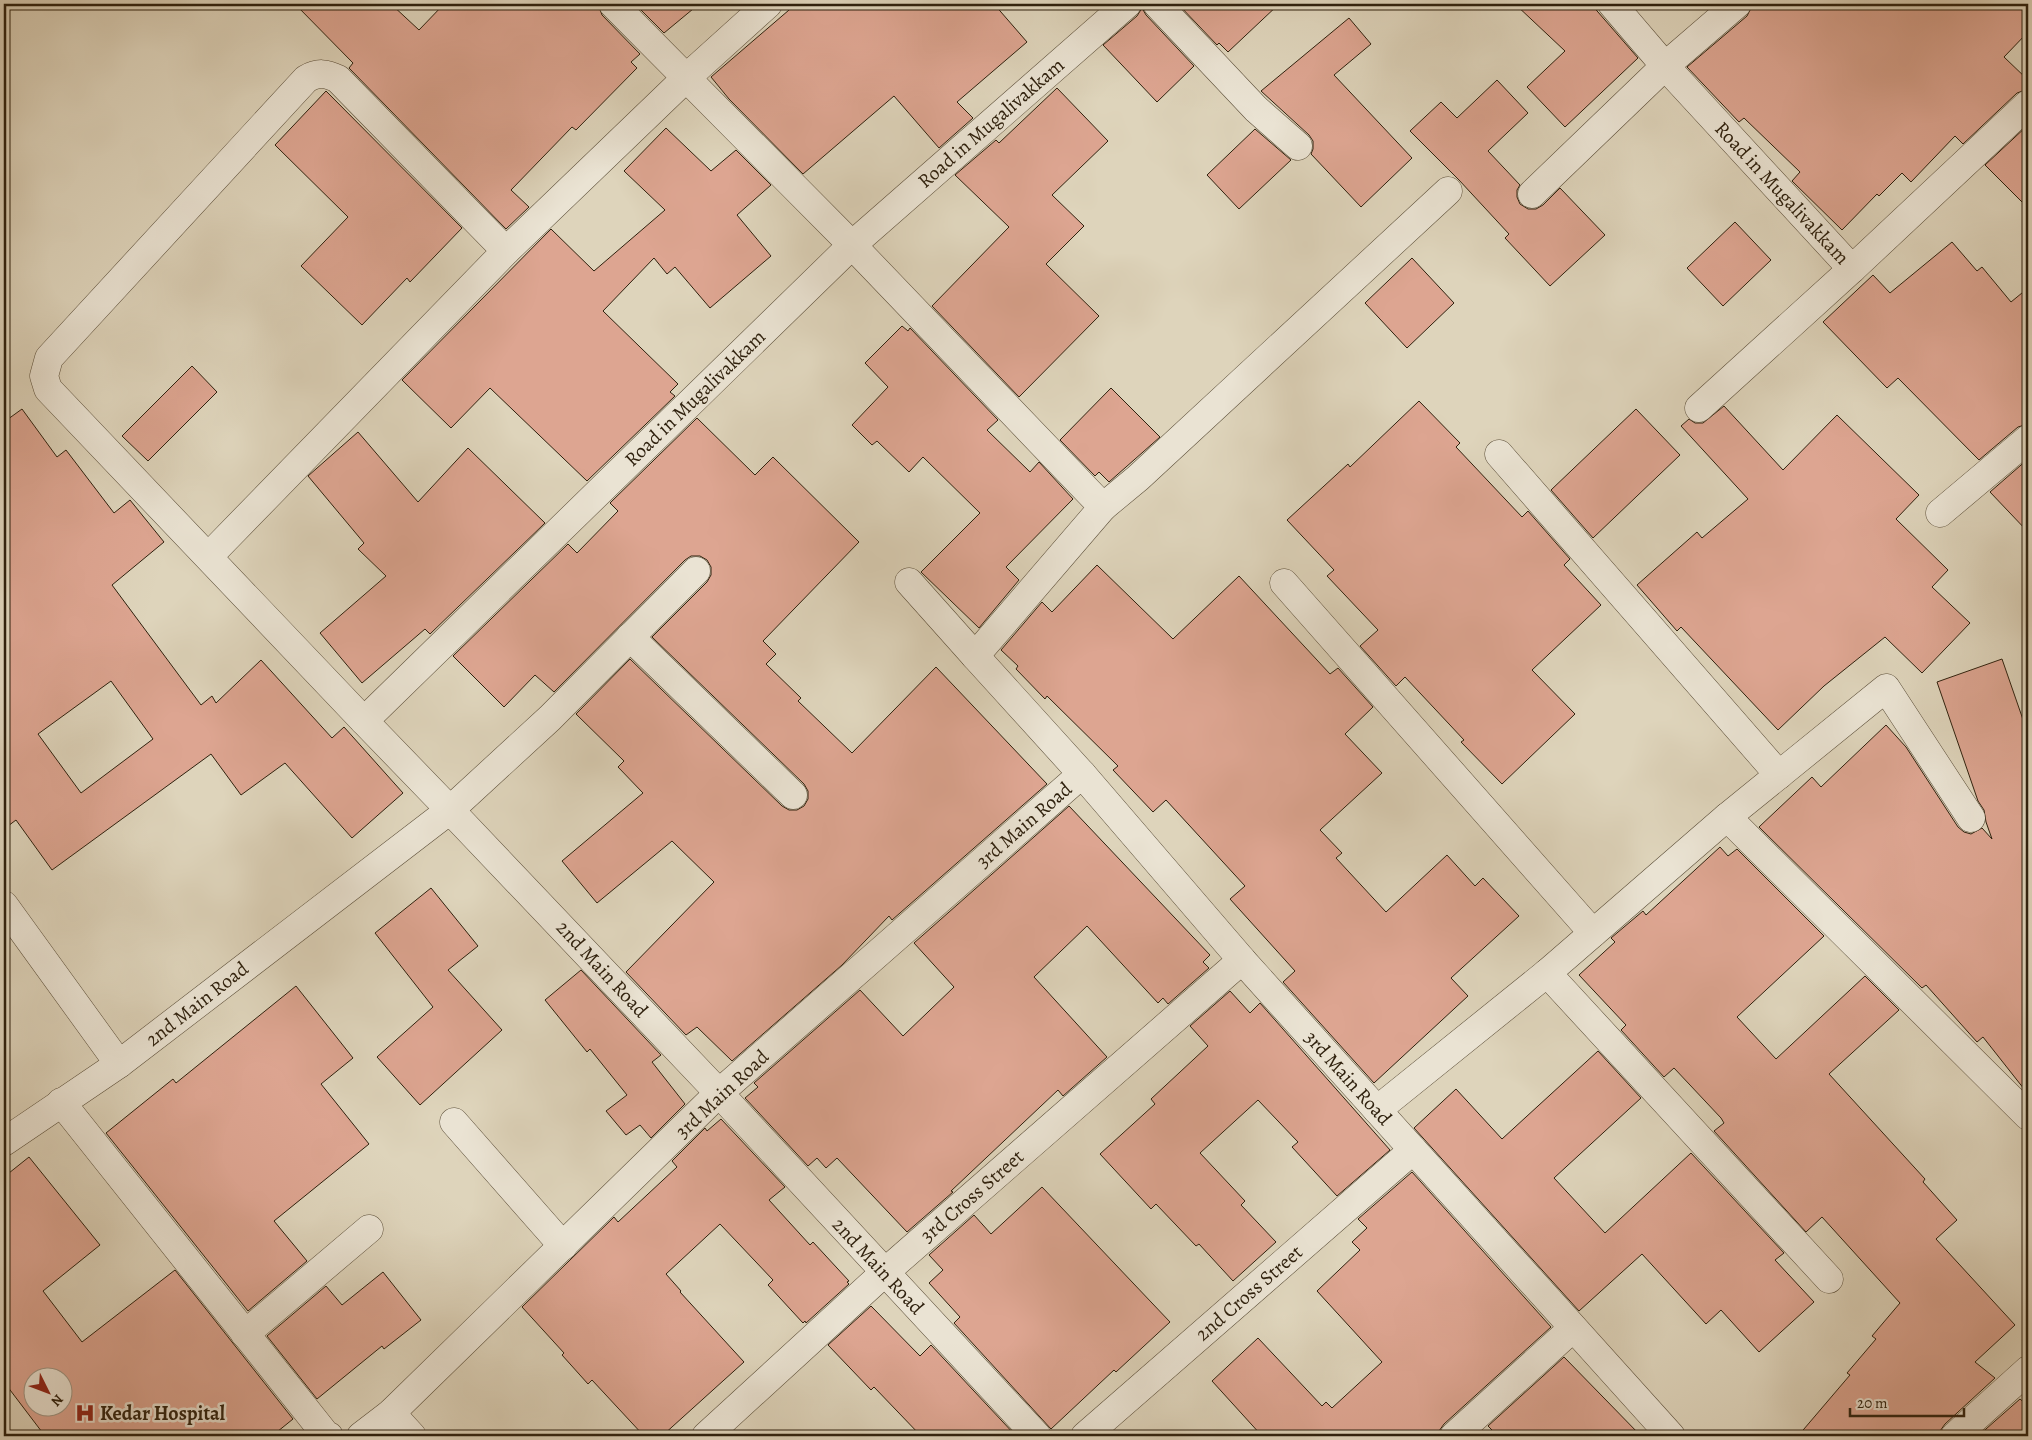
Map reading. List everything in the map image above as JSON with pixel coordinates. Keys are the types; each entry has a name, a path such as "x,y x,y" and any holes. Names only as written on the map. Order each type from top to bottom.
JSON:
{"street":[{"path":"612,4 852,244 1103,506"},
{"path":"208,557 506,251 685,79 768,4"},
{"name":"Road in Mugalivakkam","path":"364,722 852,244 1128,4"},
{"path":"1157,4 1256,108 1298,146"},
{"name":"Road in Mugalivakkam","path":"1612,4 1665,66 1852,268 2028,104"},
{"path":"1532,194 1665,66 1737,4"},
{"path":"506,251 338,79 327,74 316,74 306,79 49,358 44,376 48,389 450,810 550,718 696,571"},
{"path":"975,656 1103,506 1138,478 1448,191"},
{"path":"1699,408 1852,268"},
{"path":"1940,513 2028,439"},
{"path":"1499,454 1779,775"},
{"path":"909,582 1082,774"},
{"path":"1284,583 1593,933"},
{"path":"630,638 792,794"},
{"path":"1377,1110 1547,973 1727,817 1886,688 1971,818"},
{"name":"3rd Main Road","path":"361,1436 391,1413 719,1093 1082,774 1242,960 1671,1436"},
{"name":"2nd Main Road","path":"4,1142 119,1064 450,810 719,1093 1037,1436"},
{"path":"1727,817 2028,1116"},
{"path":"4,905 119,1064"},
{"name":"3rd Cross Street","path":"706,1436 884,1272 1242,960"},
{"path":"1547,973 1829,1279"},
{"path":"61,1102 327,1436"},
{"path":"454,1122 563,1246"},
{"name":"2nd Cross Street","path":"1084,1436 1413,1150"},
{"path":"245,1334 369,1229"},
{"path":"1454,1436 1573,1328"},
{"path":"1955,1436 2028,1370"},
{"path":"391,1413 412,1436"}],"building":[{"path":"295,4 391,4 419,30 444,4 598,4 602,15 640,54 631,62 637,68 576,130 572,127 511,190 529,207 506,229 349,68 353,63"},
{"path":"635,4 699,4 664,33"},
{"path":"796,4 994,4 1027,42 957,102 973,118 939,148 894,96 803,174 729,99 711,77"},
{"path":"1178,4 1279,4 1228,52 1219,43 1217,45"},
{"path":"1515,4 1591,4 1638,58 1565,127 1527,87 1565,51"},
{"path":"1753,4 2028,4 2028,32 2004,57 2028,80 2028,89 2017,93 1963,144 1955,136 1911,182 1902,173 1879,196 1877,194 1842,230 1792,181 1800,172 1744,118 1739,122 1687,67 1747,16"},
{"path":"1142,8 1146,15 1194,66 1157,102 1103,45 1137,16"},
{"path":"1349,18 1371,44 1334,75 1412,158 1361,207 1311,154 1313,141 1309,135 1261,91"},
{"path":"1497,80 1528,113 1488,151 1520,185 1517,190 1517,197 1520,204 1528,209 1536,209 1543,205 1560,188 1605,235 1550,286 1505,238 1509,234 1410,131 1441,102 1457,118"},
{"path":"1057,88 1108,141 1052,195 1084,226 1046,264 1099,316 1019,397 932,306 1009,227 955,175 996,140 999,143"},
{"path":"326,91 462,228 410,282 407,278 362,325 301,266 348,217 275,145"},
{"path":"2028,125 2028,208 1985,165"},
{"path":"666,128 711,171 736,150 771,185 737,215 771,256 710,308 675,267 667,274 654,258 603,311 678,384 670,392 675,396 587,481 490,388 451,428 402,380 551,229 594,271 665,210 624,171"},
{"path":"1255,129 1291,160 1239,209 1207,175"},
{"path":"1735,222 1771,260 1723,306 1687,268"},
{"path":"1952,242 1977,271 1982,267 2011,302 2028,288 2028,424 2018,427 1979,460 1898,378 1887,388 1823,322 1873,275 1890,293"},
{"path":"1412,258 1454,303 1407,348 1365,303"},
{"path":"902,326 908,331 910,328 998,420 987,430 1030,472 1039,462 1073,499 1006,567 1019,580 979,628 921,572 980,513 923,457 909,472 877,441 872,445 852,425 888,387 865,363"},
{"path":"192,366 217,392 148,461 122,436"},
{"path":"1111,388 1160,437 1109,482 1099,472 1095,476 1060,440"},
{"path":"1419,401 1460,443 1456,447 1522,517 1528,511 1570,559 1564,565 1601,605 1532,670 1575,714 1502,784 1461,742 1464,740 1405,677 1396,686 1360,646 1378,630 1327,576 1334,570 1287,520 1348,464 1350,467"},
{"path":"1724,406 1783,470 1837,415 1919,495 1896,519 1948,570 1932,587 1970,623 1922,673 1885,637 1824,686 1778,730 1681,627 1677,631 1637,585 1697,532 1702,538 1748,499 1681,426 1689,419 1695,423 1703,423"},
{"path":"22,409 57,457 66,450 114,513 130,500 164,542 112,585 201,705 212,696 216,703 261,660 332,738 344,727 403,793 352,838 285,763 241,795 211,754 52,870 16,820 4,829 4,422","holes":["111,681 153,739 81,793 38,734"]},
{"path":"1636,409 1680,455 1593,538 1551,490"},
{"path":"697,418 755,475 773,457 859,542 763,641 776,654 766,664 801,698 798,701 852,753 936,667 1047,784 892,920 889,916 842,965 732,1061 697,1027 686,1035 626,972 714,882 672,841 597,903 562,861 643,793 618,767 624,761 576,714 630,659 782,806 789,810 797,810 804,806 808,799 808,791 804,784 652,637 707,582 711,575 711,567 707,560 700,556 691,556 685,560 554,692 535,675 504,707 453,656 568,544 577,553 618,511 610,503"},
{"path":"358,432 418,502 468,448 545,523 430,634 425,629 362,683 320,633 386,576 358,549 364,543 308,476"},
{"path":"2028,459 2028,532 1990,492"},
{"path":"1097,565 1173,639 1239,576 1330,674 1338,668 1373,707 1345,734 1382,773 1320,830 1342,853 1336,858 1386,912 1447,855 1475,886 1483,878 1519,916 1451,978 1468,996 1374,1083 1283,982 1295,971 1230,899 1245,886 1166,800 1153,812 1113,770 1118,766 1047,696 1045,699 1016,669 1018,666 1001,650 1042,602 1052,612"},
{"path":"2002,659 2028,734 2028,1094 1983,1037 1977,1042 1926,985 1922,988 1759,827 1812,777 1821,787 1886,725 1906,747 1958,827 1964,832 1971,834 1982,828 1992,839 1984,810 1978,801 1937,682"},
{"path":"1069,806 1210,955 1203,962 1209,968 1168,1004 1163,998 1158,1003 1087,926 1034,977 1107,1057 1063,1096 1058,1090 951,1191 953,1192 907,1232 837,1158 826,1168 817,1158 808,1166 745,1098 758,1087 754,1083 860,990 903,1036 954,987 914,943"},
{"path":"1720,847 1728,856 1737,849 1824,936 1737,1017 1776,1059 1865,976 1899,1010 1829,1074 1925,1179 1923,1182 1957,1220 1936,1239 2015,1325 1975,1362 1995,1378 1945,1424 1940,1431 1940,1436 1798,1436 1850,1375 1847,1373 1876,1339 1872,1336 1900,1303 1822,1217 1806,1232 1714,1131 1724,1123 1721,1118 1674,1068 1664,1077 1621,1030 1626,1025 1579,975 1615,942 1611,938 1643,911 1646,915"},
{"path":"431,888 478,946 448,970 502,1030 420,1105 377,1057 433,1007 375,933"},
{"path":"581,970 661,1055 652,1062 685,1104 651,1138 640,1125 626,1135 606,1111 627,1095 590,1049 587,1052 545,1000"},
{"path":"296,986 353,1058 321,1084 369,1144 274,1221 307,1261 248,1311 106,1133 173,1079 176,1083"},
{"path":"1230,991 1250,1013 1260,1003 1390,1150 1337,1196 1292,1147 1298,1142 1258,1100 1200,1153 1245,1201 1241,1205 1276,1242 1233,1281 1199,1244 1196,1246 1156,1204 1151,1209 1100,1154 1155,1104 1151,1099 1208,1046 1190,1026"},
{"path":"1598,1051 1641,1098 1554,1178 1605,1233 1691,1153 1784,1253 1775,1260 1814,1302 1759,1352 1721,1310 1706,1324 1642,1254 1579,1311 1414,1128 1456,1089 1502,1139"},
{"path":"721,1119 785,1187 769,1200 810,1245 813,1242 849,1281 847,1282 849,1284 806,1323 805,1321 803,1323 768,1285 773,1280 720,1224 666,1274 744,1362 662,1436 644,1436 592,1380 588,1384 562,1355 564,1353 522,1307 614,1217 618,1222 677,1167 672,1161 705,1128 707,1131"},
{"path":"29,1157 100,1245 43,1291 82,1342 175,1270 293,1419 272,1436 45,1436 31,1418 72,1418 72,1368 22,1368 22,1406 4,1382 4,1177"},
{"path":"1412,1172 1551,1327 1444,1424 1439,1431 1439,1436 1262,1436 1212,1381 1258,1338 1322,1406 1326,1402 1332,1408 1382,1362 1317,1291 1360,1250 1352,1242 1367,1228 1358,1219"},
{"path":"1042,1187 1170,1322 1116,1372 1114,1370 1051,1429 954,1323 960,1317 929,1283 943,1270 929,1255 974,1215 991,1234"},
{"path":"383,1272 421,1320 384,1349 382,1346 317,1399 267,1336 326,1286 342,1305"},
{"path":"871,1306 920,1356 931,1345 1016,1436 921,1436 874,1387 871,1390 828,1345"},
{"path":"1564,1357 1641,1436 1498,1436 1488,1426"},
{"path":"2020,1399 2028,1406 2028,1436 1978,1436"}],"place":[{"name":"Kedar Hospital","path":"85,1413"}]}
